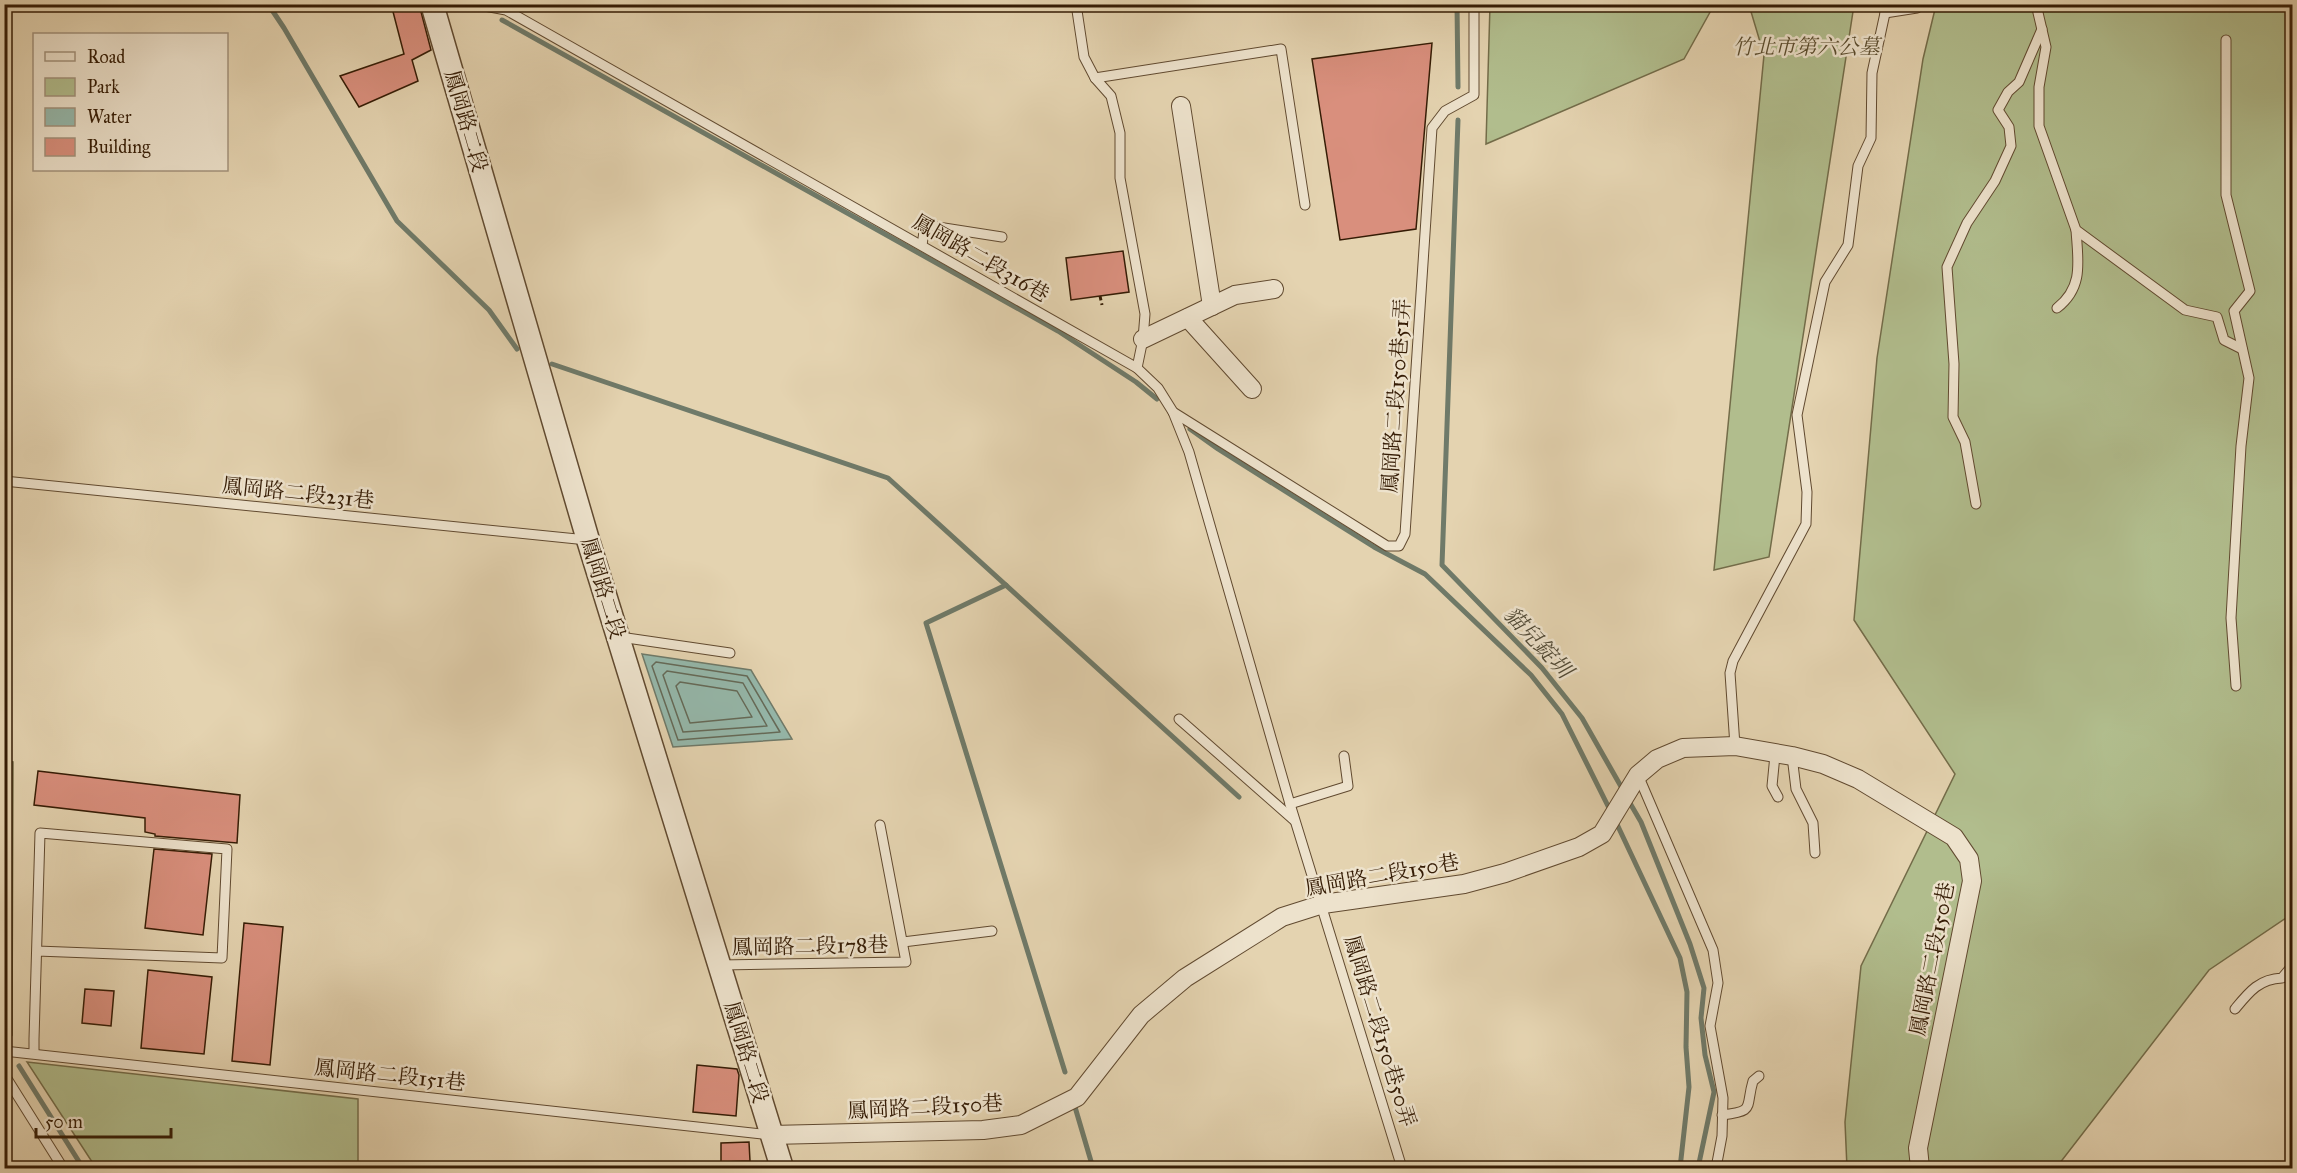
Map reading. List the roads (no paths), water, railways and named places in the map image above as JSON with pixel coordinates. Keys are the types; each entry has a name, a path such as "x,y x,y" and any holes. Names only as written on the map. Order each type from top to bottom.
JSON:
{"street":[{"name":"鳳岡路二段","path":"432,4 588,540 782,1168"},
{"path":"1181,106 1212,306"},
{"path":"1143,339 1235,295 1274,289"},
{"path":"1188,318 1252,388"},
{"name":"鳳岡路二段150巷","path":"771,1135 983,1130 1021,1125 1077,1097 1141,1015 1185,978 1282,917 1323,904 1464,884 1568,850 1602,834 1634,783 1657,759 1683,748 1735,746 1823,764 1858,779 1954,837 1969,859 1972,880 1918,1148 1920,1168"}],"lane":[{"name":"鳳岡路二段316巷","path":"474,4 506,10 1137,368"},
{"path":"1076,4 1084,57 1095,78 1111,96 1120,133 1120,178 1145,314 1137,368"},
{"name":"鳳岡路二段150巷51弄","path":"1173,412 1387,546 1399,546 1405,534 1432,128 1445,111 1474,95 1474,4"},
{"path":"1735,746 1730,673 1733,661 1806,524 1807,492 1797,415 1825,282 1848,245 1858,166 1871,138 1872,74 1886,9 1917,8 1920,4"},
{"path":"2036,4 2046,47 2039,87 2039,126 2076,230 2079,274 2066,301 2057,308"},
{"path":"1976,504 1965,442 1953,417 1954,364 1947,267 1967,224 1995,181 2010,146 2009,127 1998,110 2008,92 2019,82 2042,29"},
{"path":"2226,40 2226,195 2250,291 2234,311 2249,378 2241,446 2231,618 2236,686"},
{"path":"1095,78 1281,49 1305,206"},
{"path":"922,245 925,225 1002,237"},
{"path":"2076,230 2185,310 2217,317 2224,340 2242,349"},
{"name":"鳳岡路二段150巷51弄","path":"1137,368 1158,388 1173,412 1189,452 1290,804 1323,904"},
{"name":"鳳岡路二段231巷","path":"4,481 588,540"},
{"path":"618,637 730,653"},
{"path":"1179,719 1297,822"},
{"path":"1778,797 1772,786 1784,755"},
{"path":"1784,755 1796,789 1813,824 1815,853"},
{"path":"1290,804 1348,786 1344,756"},
{"path":"1634,783 1713,950 1718,983 1710,1026 1723,1098 1716,1168"},
{"name":"鳳岡路二段178巷","path":"719,965 906,962 880,825"},
{"path":"34,1053 40,833 227,849 222,958 37,951"},
{"name":"鳳岡路二段150巷50弄","path":"1323,904 1402,1168"},
{"path":"903,942 992,931"},
{"path":"2235,1009 2250,990 2268,978 2282,978 2292,966"},
{"name":"鳳岡路二段151巷","path":"4,1051 771,1135"},
{"path":"4,1074 63,1168"},
{"path":"1722,1115 1742,1113 1749,1106 1753,1081 1759,1076"}],"water":[{"path":"642,654 751,670 792,739 673,747"}],"waterway":[{"path":"268,4 397,221 489,310 517,349"},
{"name":"貓兒錠圳","path":"1457,4 1458,87"},
{"path":"502,20 1058,331 1136,382 1157,399"},
{"name":"貓兒錠圳","path":"1458,120 1442,565 1542,668 1582,718 1623,790"},
{"path":"552,364 888,478 1239,797"},
{"path":"1190,429 1374,547 1425,574 1531,675 1562,714 1611,812"},
{"path":"1006,585 926,623 1065,1072"},
{"name":"貓兒錠圳","path":"1627,798 1641,822 1690,944 1704,988 1701,1018 1705,1055 1714,1092 1698,1168"},
{"path":"1615,820 1680,958 1687,992 1686,1047 1689,1087 1680,1168"},
{"path":"19,1066 83,1168"},
{"path":"1075,1107 1093,1168"}],"park label":[{"name":"竹北市第六公墓","path":"1806,47"}]}
